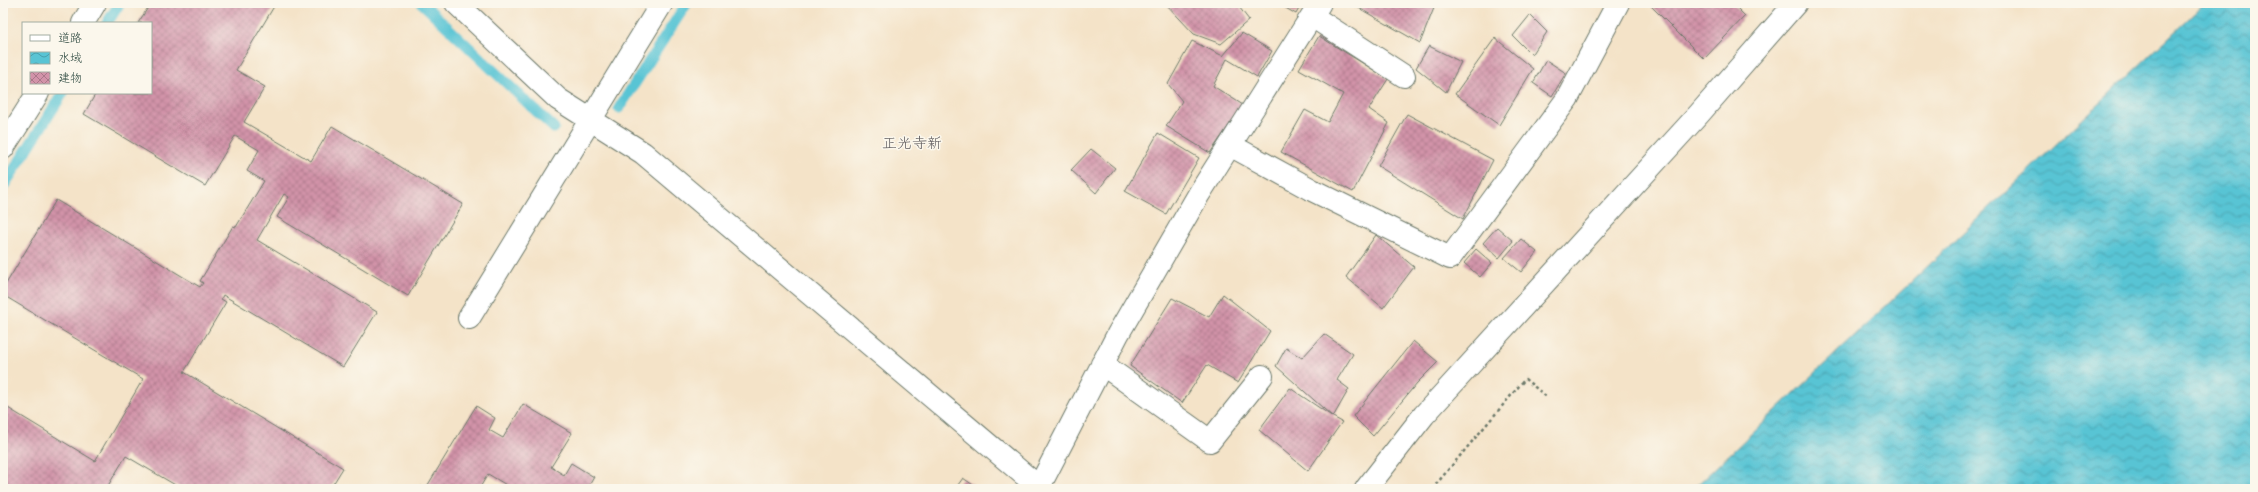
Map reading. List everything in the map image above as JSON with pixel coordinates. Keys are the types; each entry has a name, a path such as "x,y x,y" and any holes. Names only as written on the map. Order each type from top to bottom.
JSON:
{"street":[{"path":"84,22 95,3"},
{"path":"456,3 558,99 643,153 1039,488 1102,364 1199,194 1316,9 1404,76"},
{"path":"469,318 589,119 662,3"},
{"path":"1230,145 1312,190 1450,258 1567,99 1618,3"},
{"path":"1366,489 1424,415 1699,114 1796,3"},
{"path":"3,148 37,94"},
{"path":"1102,364 1210,441 1262,376"}],"path":[{"path":"1432,489 1525,379 1548,398"}],"water":[{"path":"2205,3 2255,3 2255,489 1693,489"}],"building":[{"path":"151,3 276,3 236,70 265,87 244,122 311,161 332,126 463,204 408,296 277,217 289,197 284,194 257,240 377,312 343,367 223,295 221,299 226,302 184,372 343,468 330,489 182,489 126,456 106,489 3,489 3,405 95,461 143,379 3,295 3,289 56,200 200,287 203,283 200,281 233,226 236,227 264,181 247,171 259,150 235,136 205,186 84,114 95,94 152,94 152,22 139,22"},
{"path":"1165,3 1236,3 1249,20 1221,44 1194,34"},
{"path":"1277,3 1302,3 1296,14"},
{"path":"1350,3 1436,3 1420,43"},
{"path":"1648,3 1732,3 1745,16 1704,59"},
{"path":"1530,15 1547,32 1532,55 1513,36"},
{"path":"1242,33 1272,51 1257,77 1227,59 1213,86 1243,105 1210,153 1166,126 1182,101 1168,84 1192,41 1223,56"},
{"path":"1319,36 1388,79 1369,109 1389,123 1353,192 1281,152 1305,110 1328,122 1343,94 1299,69"},
{"path":"1495,38 1533,69 1499,125 1455,94"},
{"path":"1429,46 1461,62 1446,92 1416,68"},
{"path":"1546,60 1566,73 1552,96 1533,83"},
{"path":"1407,114 1493,160 1463,219 1378,166"},
{"path":"1158,133 1199,158 1166,214 1125,191"},
{"path":"1091,149 1115,168 1096,193 1071,170"},
{"path":"1497,227 1513,241 1499,258 1483,243"},
{"path":"1376,235 1414,267 1383,308 1346,277"},
{"path":"1521,239 1537,252 1521,272 1504,258"},
{"path":"1476,249 1492,263 1480,277 1464,263"},
{"path":"1223,294 1270,331 1238,383 1207,365 1182,403 1130,366 1172,298 1209,317"},
{"path":"1324,334 1353,354 1337,380 1349,389 1333,417 1276,366 1286,348 1302,358"},
{"path":"1413,341 1438,362 1417,383 1373,436 1353,416"},
{"path":"1290,388 1342,422 1308,471 1259,430"},
{"path":"523,404 572,433 551,467 564,475 571,463 594,477 587,489 513,489 488,474 479,489 419,489 421,486 426,488 476,406 495,418 489,430 503,438"},
{"path":"963,478 979,489 955,489"}],"waterway":[{"path":"108,22 120,3"},
{"path":"422,3 554,128"},
{"path":"619,108 687,3"},
{"path":"3,187 62,94"}],"district":[{"name":"正光寺新","path":"912,143"}]}
